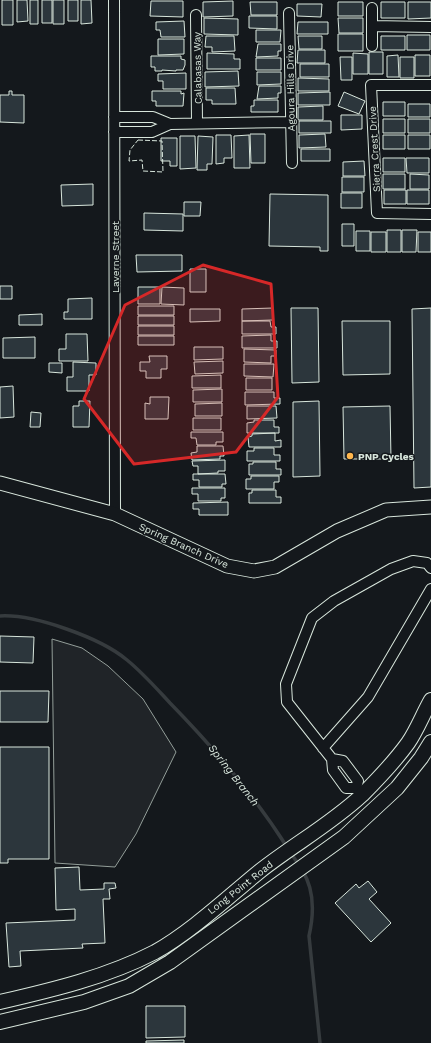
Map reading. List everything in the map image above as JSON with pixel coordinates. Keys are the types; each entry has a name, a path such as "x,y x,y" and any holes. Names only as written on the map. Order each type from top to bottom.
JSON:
{"main road":[{"name":"Long Point Road","path":"0,1002 69,986 155,951 186,930 269,864 311,835 358,792 385,771 408,742 431,700"},
{"name":"Long Point Road","path":"0,1022 84,1002 129,986 170,962 344,837 397,788 421,758 431,742"},
{"path":"358,792 376,807"}],"street":[{"name":"Laverne Street","path":"114,0 115,514"},
{"path":"372,8 372,46"},
{"name":"Agoura Hills Drive","path":"289,12 292,163"},
{"name":"Calabasas Way","path":"196,15 197,122"},
{"path":"372,26 431,26"},
{"name":"Sierra Crest Drive","path":"431,86 371,85 377,214 431,214"},
{"path":"114,117 153,117 170,124"},
{"path":"114,132 152,132 170,124 197,122 291,122"},
{"name":"Spring Branch Drive","path":"0,482 115,514 227,566 254,571 276,566 337,531 386,510 431,507"},
{"path":"358,792 346,788 333,770 332,759 287,702 286,684 312,618 334,601 391,569 413,562 427,563 431,568"},
{"path":"323,748 368,697 431,589"}],"highlighted area":[{"path":"203,265 271,284 278,397 236,452 134,464 84,399 125,305"}],"shaded area":[{"path":"52,639 82,648 108,666 143,699 176,752 136,834 115,867 55,863"}],"building":[{"path":"2,0 13,0 13,25 2,25"},
{"path":"17,0 27,0 28,21 17,22"},
{"path":"30,0 38,0 38,24 30,24"},
{"path":"42,0 52,0 52,23 42,23"},
{"path":"53,0 64,0 64,24 53,24"},
{"path":"68,0 78,0 78,21 68,21"},
{"path":"81,0 91,0 92,23 81,24"},
{"path":"151,1 183,1 183,17 150,16"},
{"path":"233,1 233,16 203,17 203,2"},
{"path":"250,2 277,2 277,15 251,15"},
{"path":"338,2 363,2 363,16 338,16"},
{"path":"381,2 405,2 405,18 381,18"},
{"path":"408,2 431,2 431,18 408,19"},
{"path":"297,4 322,4 321,17 297,16"},
{"path":"249,16 277,16 277,29 249,28"},
{"path":"204,18 238,19 238,35 204,34"},
{"path":"338,18 363,18 363,33 339,33"},
{"path":"184,21 185,37 161,37 160,30 156,30 156,22"},
{"path":"298,22 328,22 328,34 297,34"},
{"path":"256,30 281,30 280,42 256,42"},
{"path":"338,34 363,34 363,51 338,51"},
{"path":"407,35 430,35 430,50 407,50"},
{"path":"206,36 234,36 235,51 212,52 212,47 205,47"},
{"path":"298,36 322,36 322,49 299,49"},
{"path":"381,36 405,36 405,50 381,50"},
{"path":"158,39 184,39 184,54 158,55"},
{"path":"258,44 281,44 281,51 278,51 278,56 256,57"},
{"path":"298,50 325,50 325,63 297,63"},
{"path":"369,52 383,52 383,74 369,74"},
{"path":"207,53 234,54 234,59 240,59 240,69 207,69"},
{"path":"353,53 368,54 368,74 353,74"},
{"path":"398,55 399,77 387,77 387,56"},
{"path":"415,55 430,55 430,76 415,76"},
{"path":"151,56 181,56 181,59 185,60 185,65 183,70 155,71 155,67 151,67"},
{"path":"340,57 352,57 352,80 341,80"},
{"path":"400,57 414,57 414,78 400,78"},
{"path":"256,58 281,58 281,70 256,70"},
{"path":"300,64 329,64 329,77 300,77"},
{"path":"238,71 239,86 205,87 205,72"},
{"path":"257,72 281,72 281,84 257,85"},
{"path":"186,73 186,89 163,89 163,81 158,81 158,74"},
{"path":"298,78 329,79 329,91 298,91"},
{"path":"259,86 281,86 281,93 278,93 278,98 257,99"},
{"path":"206,88 235,88 236,104 212,104 212,100 206,100"},
{"path":"9,91 12,91 12,95 24,95 24,123 0,122 0,95 9,95"},
{"path":"152,91 181,91 181,94 184,93 183,106 156,106 156,101 152,101"},
{"path":"330,92 330,105 298,105 298,93"},
{"path":"344,92 365,101 359,114 338,106"},
{"path":"254,100 278,100 278,112 251,112 251,106 254,106"},
{"path":"383,102 405,102 405,116 383,116"},
{"path":"408,104 430,104 430,117 408,117"},
{"path":"323,106 323,120 298,120 298,107"},
{"path":"341,115 362,115 362,129 341,130"},
{"path":"383,119 405,119 405,133 383,133"},
{"path":"408,119 430,119 430,133 408,133"},
{"path":"299,121 331,121 331,133 299,133"},
{"path":"250,134 265,134 265,163 251,163"},
{"path":"325,134 326,147 299,148 299,135"},
{"path":"216,135 231,135 232,158 224,158 224,163 216,164"},
{"path":"249,135 250,168 234,168 234,136"},
{"path":"383,135 405,135 405,149 383,149"},
{"path":"408,135 430,135 430,149 408,149"},
{"path":"180,136 195,136 196,168 180,169"},
{"path":"198,136 213,137 212,164 207,164 207,170 197,170"},
{"path":"161,138 177,138 177,166 170,166 170,161 161,161"},
{"path":"301,149 330,149 330,161 301,161"},
{"path":"383,158 405,158 405,172 383,172"},
{"path":"406,158 429,158 429,173 407,173"},
{"path":"364,161 365,176 343,176 343,162"},
{"path":"383,174 405,174 405,189 383,189"},
{"path":"410,174 429,175 429,189 410,189"},
{"path":"342,177 364,177 364,192 342,192"},
{"path":"93,184 93,205 62,206 61,185"},
{"path":"384,190 406,190 406,204 384,204"},
{"path":"407,190 429,190 429,204 407,204"},
{"path":"341,193 362,193 362,208 341,208"},
{"path":"270,194 328,195 328,251 320,251 320,247 269,246"},
{"path":"184,202 201,202 200,216 184,216"},
{"path":"144,213 183,214 183,231 144,230"},
{"path":"342,224 354,224 354,246 342,246"},
{"path":"387,230 401,230 401,252 387,252"},
{"path":"402,230 417,230 416,252 402,252"},
{"path":"356,231 370,231 370,251 356,251"},
{"path":"371,232 386,232 386,252 371,252"},
{"path":"418,232 431,232 431,252 418,252"},
{"path":"136,255 182,255 182,271 137,272"},
{"path":"190,269 206,269 206,292 190,292"},
{"path":"0,286 12,286 12,299 0,299"},
{"path":"138,287 160,287 160,304 138,304"},
{"path":"162,287 184,288 184,305 161,304"},
{"path":"92,298 92,319 64,319 64,312 68,312 68,299"},
{"path":"138,306 174,306 174,315 138,315"},
{"path":"273,308 273,320 242,321 242,309"},
{"path":"291,308 318,308 319,382 292,383"},
{"path":"431,308 431,487 414,488 412,309"},
{"path":"190,309 220,309 220,321 190,322"},
{"path":"42,314 42,325 19,325 19,315"},
{"path":"138,316 174,316 174,325 138,325"},
{"path":"242,321 270,321 271,327 276,327 276,334 242,334"},
{"path":"342,321 390,321 390,374 343,375"},
{"path":"138,326 174,326 174,335 138,335"},
{"path":"66,334 87,334 88,361 59,361 59,349 66,349"},
{"path":"271,335 271,341 277,341 277,348 242,348 242,336"},
{"path":"138,336 174,336 174,345 138,345"},
{"path":"35,337 35,358 3,358 3,338"},
{"path":"194,347 223,347 223,359 194,360"},
{"path":"244,349 276,350 276,356 271,356 271,363 244,362"},
{"path":"149,356 167,356 167,369 161,369 161,378 146,378 146,371 140,371 140,362 150,362"},
{"path":"223,361 223,373 195,374 194,362"},
{"path":"73,362 96,363 96,375 89,375 89,391 67,391 67,377 73,377"},
{"path":"49,363 62,363 62,373 49,372"},
{"path":"244,364 274,364 273,377 244,376"},
{"path":"221,375 221,388 192,388 192,376"},
{"path":"246,378 272,378 272,390 246,390"},
{"path":"13,386 14,417 0,418 0,387"},
{"path":"222,389 222,402 193,402 193,390"},
{"path":"245,392 274,392 274,398 280,398 280,404 245,405"},
{"path":"150,397 169,397 168,419 145,419 145,403 150,404"},
{"path":"79,401 90,401 89,427 73,427 73,406 79,406"},
{"path":"319,401 320,476 293,477 293,402"},
{"path":"222,403 222,416 195,416 195,404"},
{"path":"247,406 276,406 277,418 247,419"},
{"path":"390,406 391,459 344,459 343,407"},
{"path":"31,412 41,413 40,427 30,427"},
{"path":"193,418 221,418 221,430 193,430"},
{"path":"254,420 274,420 274,427 279,427 279,433 247,433 247,423 254,422"},
{"path":"191,432 223,432 223,442 216,442 216,445 197,445 196,438 191,438"},
{"path":"275,433 275,441 281,440 281,447 249,447 248,437 252,436 252,434"},
{"path":"197,446 223,446 224,456 220,456 220,459 192,460 191,453 197,452"},
{"path":"254,448 274,448 274,455 280,455 280,461 247,461 247,451 254,451"},
{"path":"225,460 225,471 218,471 218,473 198,474 198,466 193,466 192,461"},
{"path":"253,462 276,462 276,469 281,469 281,475 249,475 249,464 253,464"},
{"path":"193,474 225,474 226,484 222,484 222,487 199,487 199,480 193,480"},
{"path":"251,476 279,476 279,482 274,482 274,489 246,489 246,479 251,479"},
{"path":"192,488 225,488 225,498 221,498 221,501 198,501 198,494 192,494"},
{"path":"252,490 276,490 276,497 281,497 281,503 249,503 249,493 252,493"},
{"path":"228,502 228,515 199,515 199,509 193,509 193,503"},
{"path":"0,636 34,637 33,663 0,662"},
{"path":"0,691 49,691 48,722 0,722"},
{"path":"0,747 49,747 49,859 8,859 8,863 0,863"},
{"path":"79,867 80,890 104,889 104,883 115,883 116,888 109,889 110,899 103,899 105,943 82,944 83,948 20,951 21,966 9,967 6,923 75,920 75,909 56,910 55,868"},
{"path":"368,881 377,892 369,899 391,923 371,942 335,903 356,884 359,888"},
{"path":"146,1006 185,1006 185,1037 146,1038"},
{"path":"184,1040 184,1043 146,1043 146,1041"}],"waterway":[{"name":"Spring Branch","path":"0,616 14,616 31,619 66,629 101,644 127,660 149,681 217,754 247,790 287,847"},
{"name":"Spring Branch","path":"290,852 299,865"},
{"name":"Spring Branch","path":"302,870 309,886 312,902 312,919 309,936 320,1043"}],"fence":[{"path":"138,140 162,141 163,172 143,171 142,160 129,161 130,150 138,140"}],"place":[{"name":"PNP Cycles","path":"350,456"}]}
